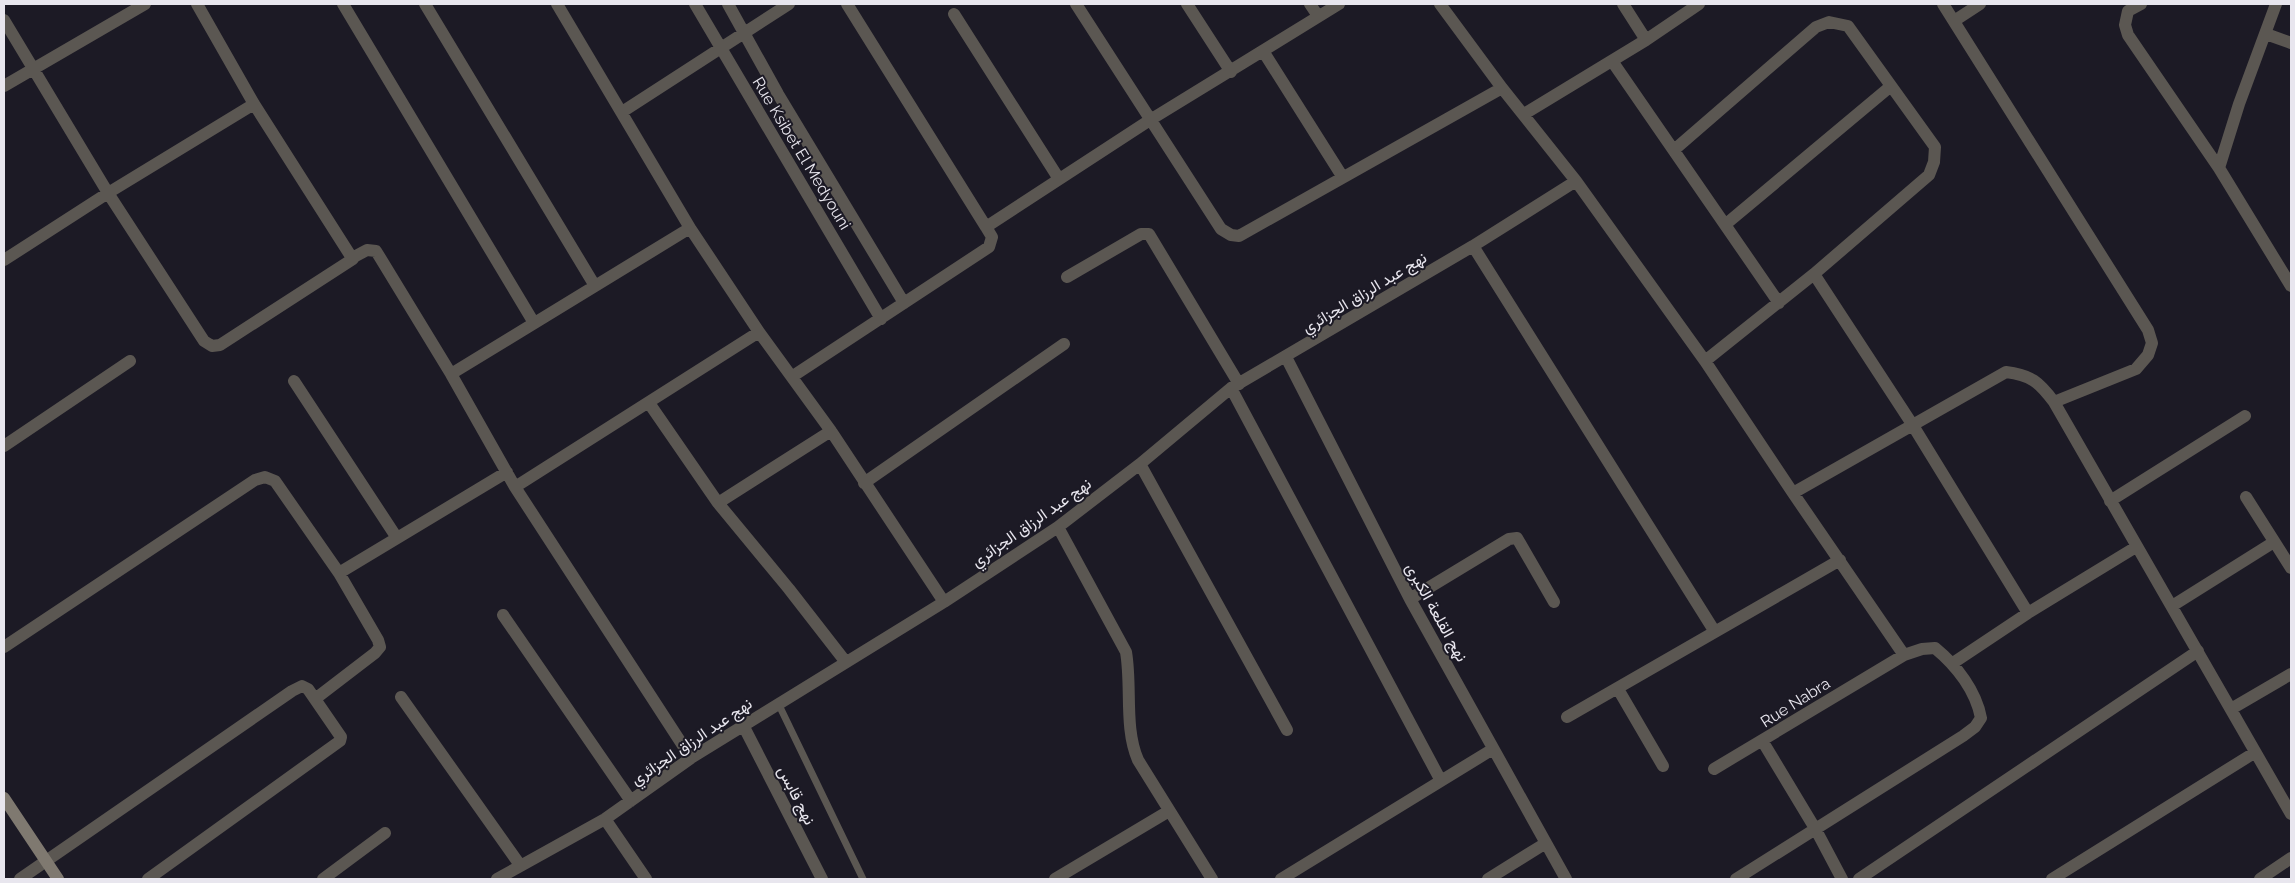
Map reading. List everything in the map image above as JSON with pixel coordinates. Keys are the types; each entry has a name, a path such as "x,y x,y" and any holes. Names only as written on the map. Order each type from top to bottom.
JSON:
{"main road":[{"path":"4,798 58,879"}],"street":[{"path":"4,86 145,4"},
{"path":"197,4 254,104 353,258"},
{"path":"344,4 534,323"},
{"path":"425,4 595,286"},
{"path":"557,4 690,228 759,332 831,431 944,602"},
{"name":"Rue Ksibet El Medyouni","path":"695,4 882,319"},
{"name":"Rue Ksibet El Medyouni","path":"728,4 778,94 904,303"},
{"path":"622,112 789,4"},
{"path":"792,376 882,319 989,246 992,237 847,4"},
{"path":"1076,4 1221,229 1235,236 1239,236 1342,176 1502,88"},
{"path":"1187,4 1231,72"},
{"path":"1310,4 1318,16"},
{"path":"986,227 1150,120 1339,4"},
{"path":"1440,4 1502,88 1576,181 1705,361 1904,655"},
{"path":"1623,4 1646,40"},
{"path":"1524,114 1646,40 1699,4"},
{"path":"1943,4 2148,330 2152,343 2148,355 2136,369 2054,402"},
{"path":"1954,21 1980,4"},
{"path":"2141,4 2128,11 2125,26 2128,35 2219,168 2291,286"},
{"path":"2219,168 2239,104 2276,4"},
{"path":"954,14 1059,179"},
{"path":"4,20 108,192 204,341 212,346 220,345 353,258 367,250 376,252 451,374 516,487 692,758"},
{"path":"1674,150 1816,27 1829,22 1848,26 1935,147 1934,162 1929,175 1814,274 1705,361"},
{"path":"2266,34 2291,42"},
{"path":"1263,51 1342,176"},
{"path":"1612,61 1779,303"},
{"path":"1726,224 1891,86"},
{"path":"4,260 108,192 254,104"},
{"name":"نهج عبد الرزاق الجزائري","path":"497,879 604,819 743,725 944,602 1058,526 1140,464 1236,386 1473,246 1576,181"},
{"path":"451,374 690,228"},
{"path":"1067,277 1141,234 1149,234 1236,386 1441,781"},
{"path":"1473,246 1715,632"},
{"path":"1814,274 1912,424 2028,613"},
{"path":"516,487 759,332"},
{"path":"864,482 1064,344"},
{"name":"نهج القلعة الكبرى","path":"1286,358 1410,599 1566,879"},
{"path":"4,446 130,361"},
{"path":"1793,493 2006,372 2020,374 2036,380 2054,402 2136,547 2231,708 2254,753 2291,814"},
{"path":"294,382 397,538"},
{"path":"649,403 718,503 845,662"},
{"path":"2110,501 2245,416"},
{"path":"718,503 831,431"},
{"path":"1140,464 1287,730"},
{"path":"339,572 507,472"},
{"path":"4,647 255,480 265,477 275,481 339,572 378,640 380,647 375,653 315,699"},
{"path":"2246,497 2291,568"},
{"path":"1058,526 1126,652 1134,749 1169,811 1212,879"},
{"path":"1410,599 1509,539 1517,538 1554,602"},
{"path":"2172,606 2274,542"},
{"path":"1736,879 1816,830 1975,726 1981,718 1978,704 1953,663 2028,613 2136,547"},
{"path":"1567,717 1840,560"},
{"path":"503,616 631,801"},
{"name":"Rue Nabra","path":"1842,879 1816,830 1763,742 1904,655 1922,649 1936,648 1953,663"},
{"path":"1859,879 2198,651"},
{"path":"2231,708 2291,674"},
{"path":"20,879 292,691 302,686 308,689 340,737 338,743 148,879"},
{"path":"1618,689 1663,766"},
{"path":"401,697 520,865"},
{"name":"نهج قابس","path":"743,725 822,879"},
{"path":"1714,769 1763,742"},
{"path":"1281,879 1493,749"},
{"path":"2052,879 2254,753"},
{"path":"1061,878 1169,811"},
{"path":"604,819 646,879"},
{"path":"323,879 385,833"},
{"path":"1488,879 1546,843"},
{"path":"2260,879 2291,858"}],"lane":[{"path":"778,703 863,879"}]}
